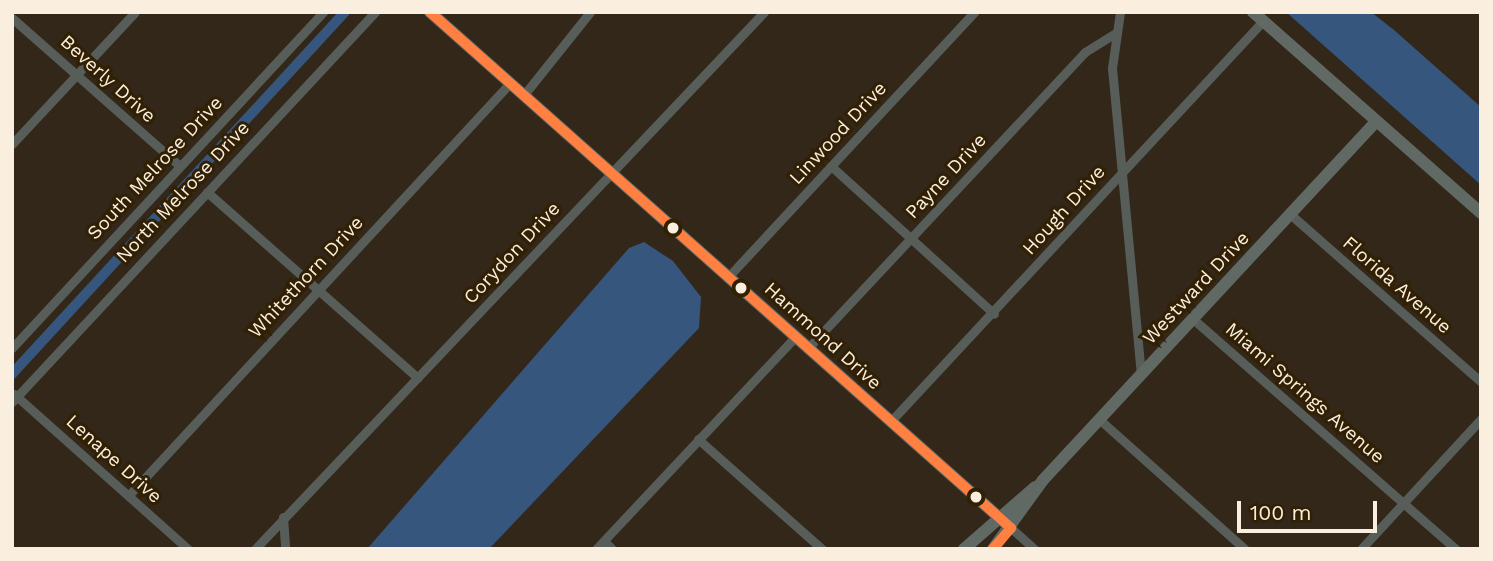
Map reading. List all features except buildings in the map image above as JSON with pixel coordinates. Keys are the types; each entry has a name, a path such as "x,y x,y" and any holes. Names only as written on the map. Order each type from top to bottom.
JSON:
{"street":[{"path":"12,145 135,12"},
{"name":"South Melrose Drive","path":"12,348 323,12"},
{"name":"North Melrose Drive","path":"14,397 375,12"},
{"name":"Hammond Drive","path":"430,12 1034,549"},
{"path":"523,96 590,12"},
{"name":"Corydon Drive","path":"255,549 764,12"},
{"name":"Linwood Drive","path":"728,277 974,12"},
{"path":"1120,12 1114,34 1121,172 1141,375"},
{"path":"1253,12 1481,213"},
{"name":"Beverly Drive","path":"12,18 180,166"},
{"name":"Hough Drive","path":"891,421 994,314 1121,172 1263,22"},
{"name":"Payne Drive","path":"808,348 1085,52 1114,34"},
{"name":"Whitethorn Drive","path":"129,495 509,84"},
{"name":"Westward Drive","path":"964,549 997,515 1043,480 1376,122"},
{"path":"831,166 994,314"},
{"path":"207,192 418,378"},
{"name":"Florida Avenue","path":"1290,214 1481,382"},
{"name":"Miami Springs Avenue","path":"1193,319 1456,549"},
{"path":"596,549 795,337"},
{"name":"Lenape Drive","path":"14,397 188,549"},
{"path":"1361,549 1481,419"},
{"path":"1100,420 1245,549"},
{"path":"698,439 822,549"},
{"name":"Westward Drive","path":"993,549 1011,528 1043,480"},
{"path":"283,517 285,549"},
{"path":"604,541 612,549"}],"water":[{"path":"1286,12 1371,12 1481,107 1481,185"},
{"path":"644,242 673,261 701,297 699,328 489,549 367,549 629,248"}],"waterway":[{"path":"12,374 345,12"}],"transit line":[{"path":"430,12 1011,528 993,549"}]}
